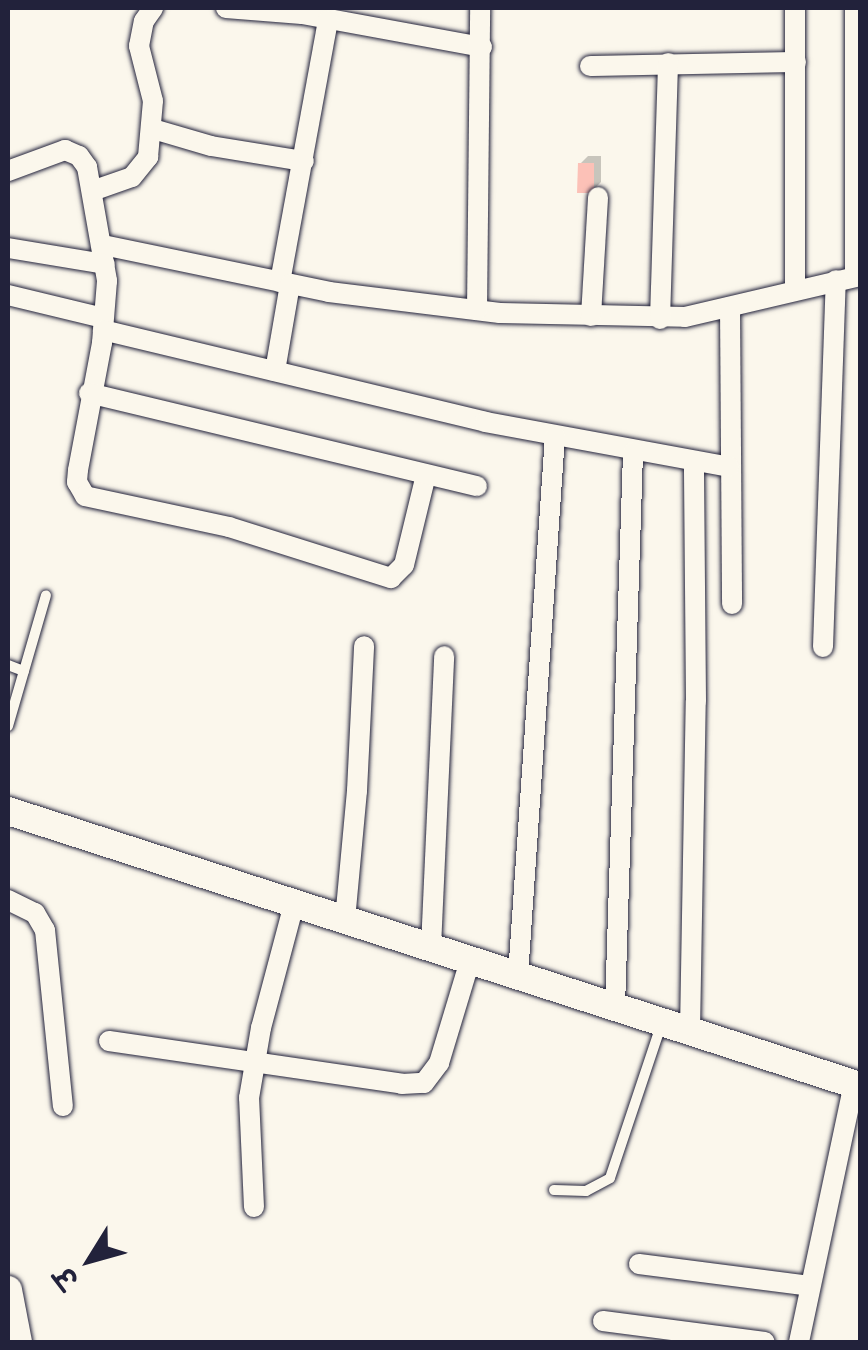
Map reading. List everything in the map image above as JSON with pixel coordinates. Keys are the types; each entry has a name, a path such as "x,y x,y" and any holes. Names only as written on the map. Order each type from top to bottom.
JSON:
{"main road":[{"path":"8,811 857,1085"},
{"path":"8,1290 18,1342"}],"street":[{"path":"92,191 119,186 142,170 154,129 153,101 139,46 144,21 152,8"},
{"path":"226,8 328,20 482,47"},
{"path":"478,310 480,8"},
{"path":"795,290 796,8"},
{"path":"823,647 850,277 855,8"},
{"path":"275,370 285,283 328,20"},
{"path":"590,66 796,62"},
{"path":"660,319 668,63"},
{"path":"154,129 211,146 304,161"},
{"path":"8,172 72,150 87,166 104,255 103,324 77,482 86,496 229,528 390,578 404,565 426,475"},
{"path":"591,316 598,197"},
{"path":"8,248 104,255 478,310 660,319 730,307 850,277"},
{"path":"8,295 275,370 556,436 729,467"},
{"path":"730,307 732,604"},
{"path":"89,393 477,486"},
{"path":"518,976 556,436"},
{"path":"615,1006 633,452"},
{"path":"690,1031 696,701 694,462"},
{"path":"344,920 357,791 364,646"},
{"path":"431,947 444,656"},
{"path":"8,900 35,913 45,930 63,1106"},
{"path":"254,1207 248,1121 254,1064 294,904"},
{"path":"109,1041 402,1084 424,1083 439,1063 470,960"},
{"path":"800,1342 857,1085"},
{"path":"639,1264 810,1286"},
{"path":"604,1321 765,1342"}],"lane":[{"path":"8,726 46,595"},
{"path":"8,666 24,671"},
{"path":"554,1190 586,1190 610,1178 662,1022"}],"building":[{"path":"578,163 594,163 594,193 577,193"}]}
